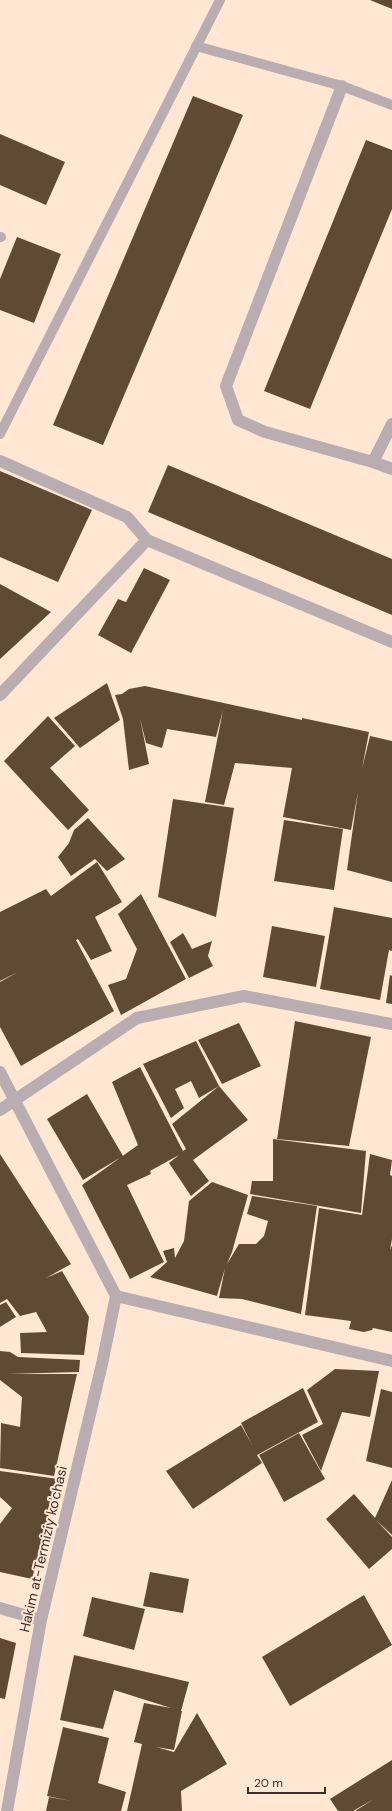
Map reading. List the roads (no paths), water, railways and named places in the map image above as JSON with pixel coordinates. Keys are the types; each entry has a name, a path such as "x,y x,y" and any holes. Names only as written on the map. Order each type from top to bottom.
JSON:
{"street":[{"path":"342,86 226,386 238,420 265,432 373,462 392,469"},
{"path":"373,462 392,424"},
{"path":"0,461 127,517 147,540 392,642"},
{"path":"0,695 147,540"},
{"path":"0,1110 16,1101 136,1018 244,996 392,1024"},
{"path":"0,1072 116,1296 392,1361"},
{"name":"Hakim at-Termiziy ko'chasi","path":"7,1811 41,1620 102,1364 116,1296"},
{"path":"0,1608 41,1620"}],"lane":[{"path":"0,434 220,0"},
{"path":"196,46 342,86 392,105"}]}
